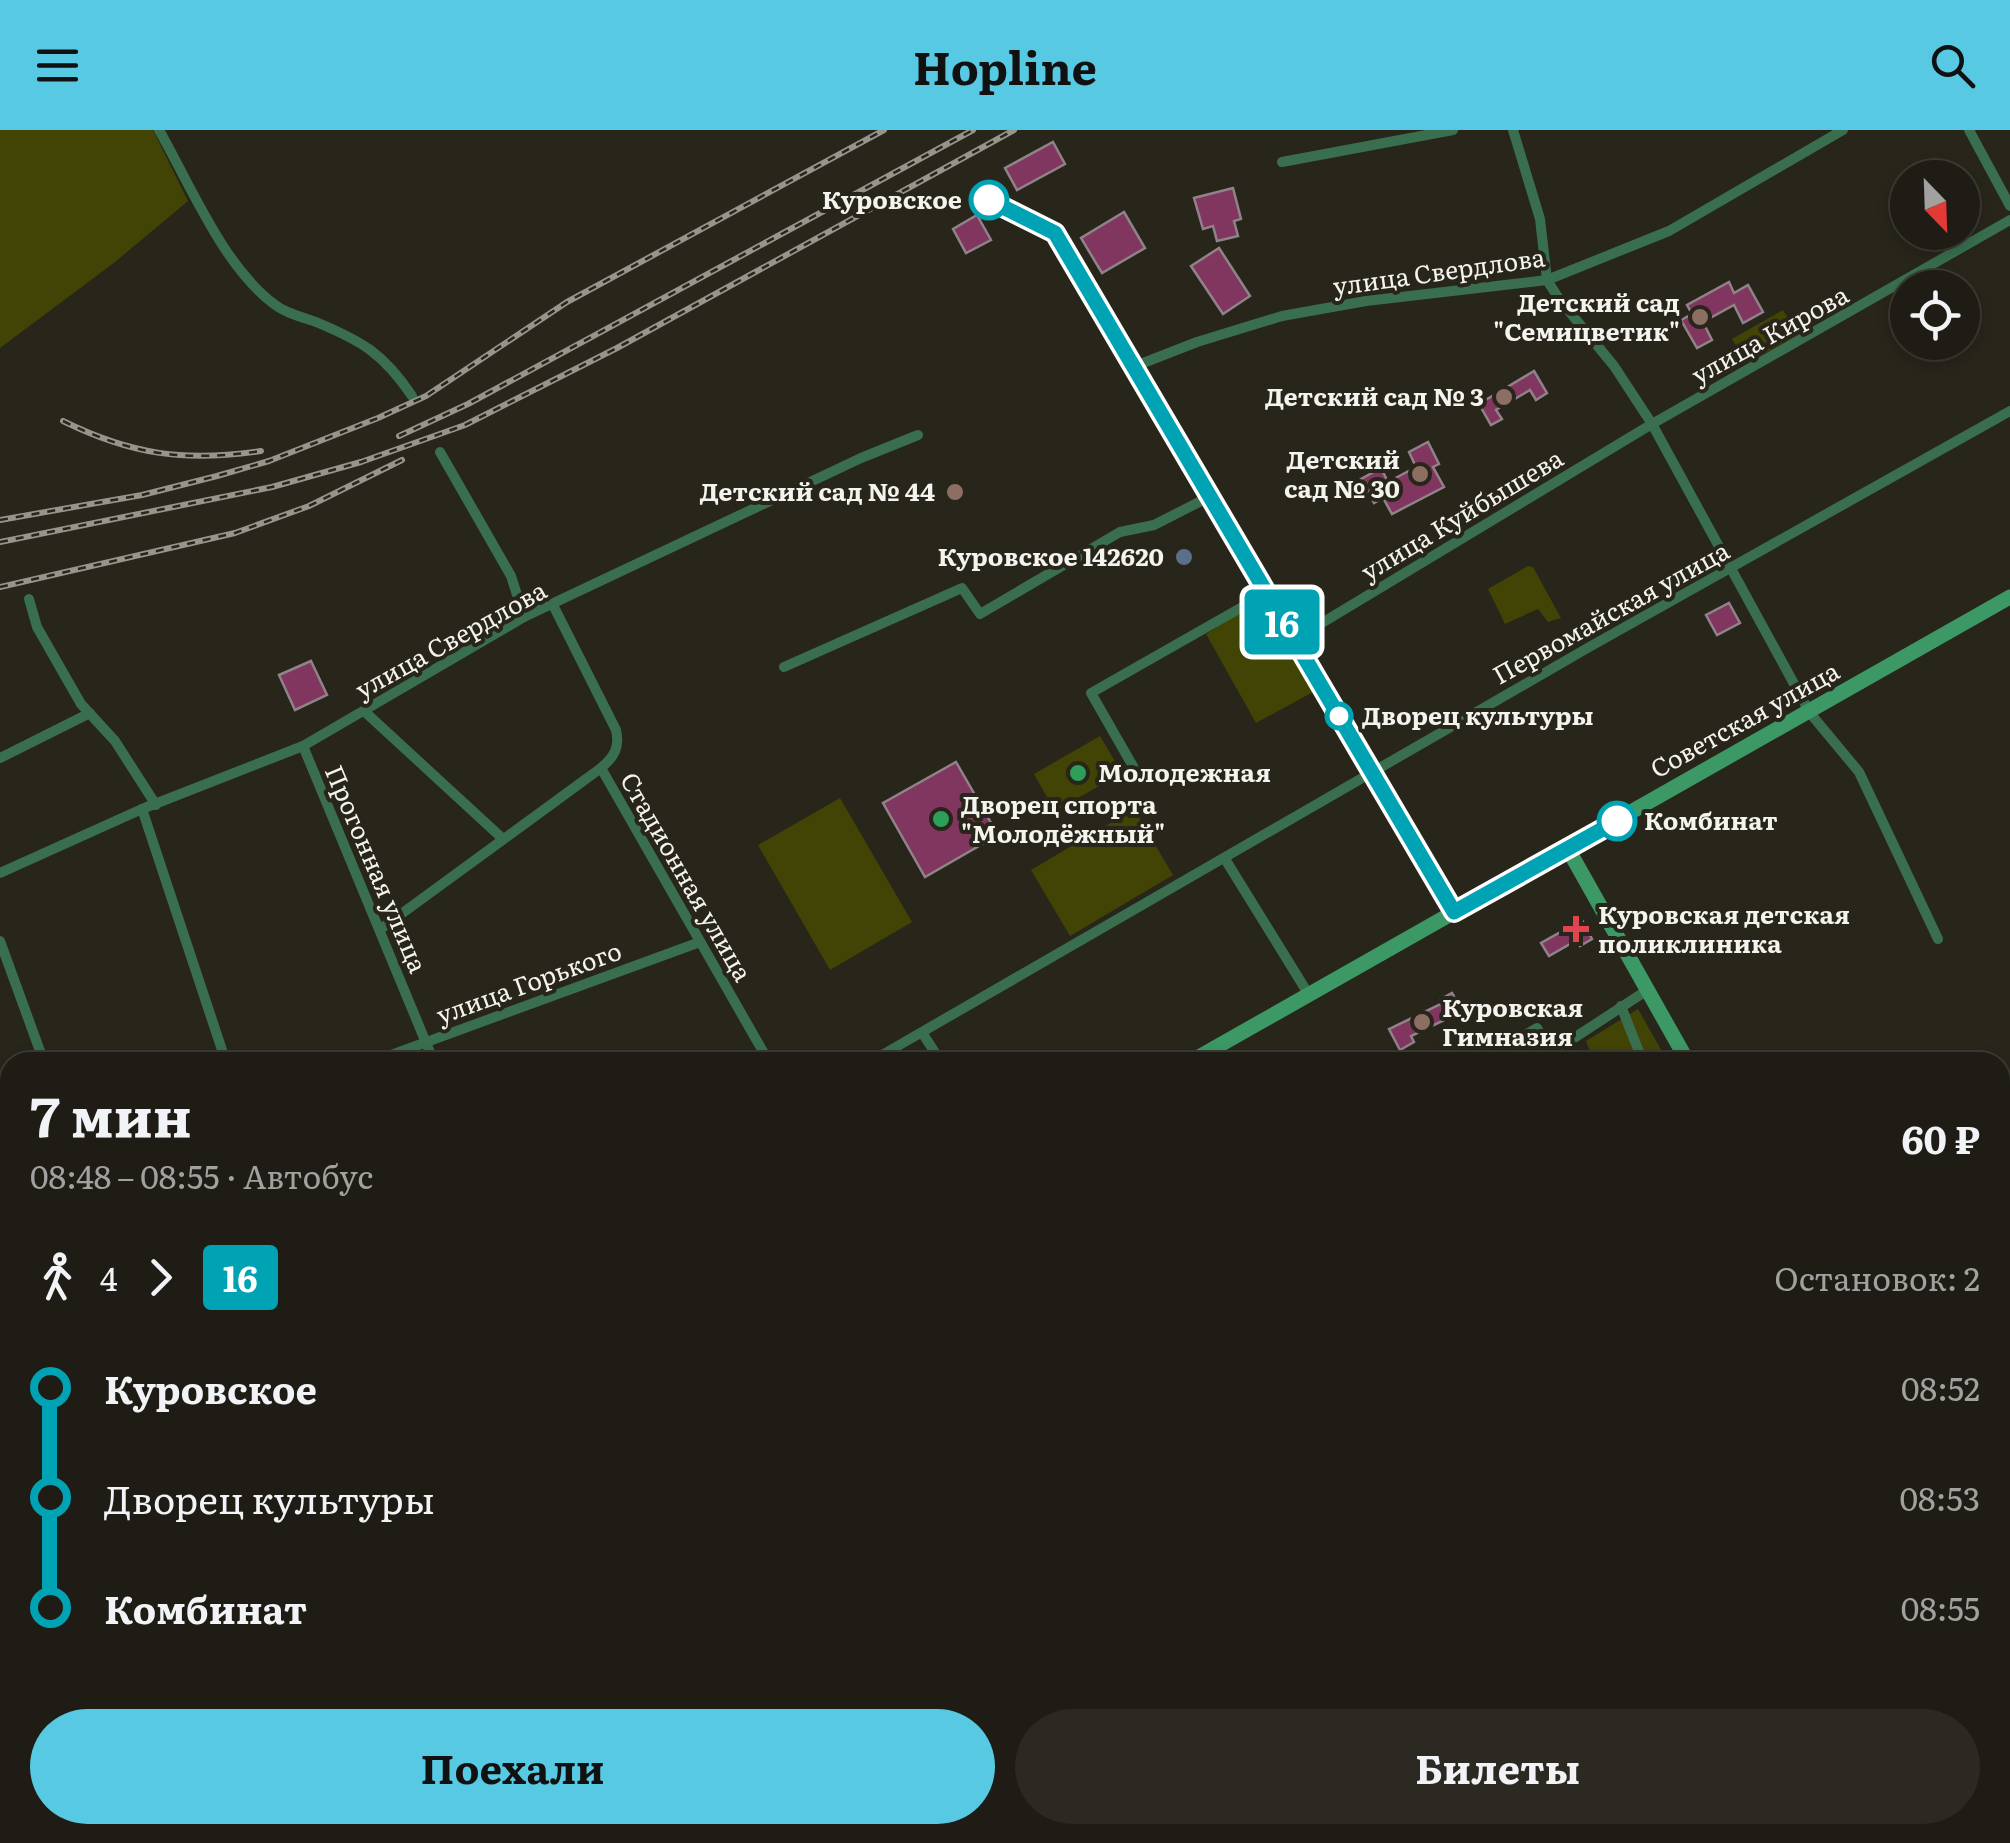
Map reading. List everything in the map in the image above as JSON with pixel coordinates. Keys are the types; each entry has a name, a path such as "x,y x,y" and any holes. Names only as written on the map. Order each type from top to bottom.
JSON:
{"street":[{"path":"160,130 251,284 276,306 362,340 397,374 412,396"},
{"path":"1282,162 1453,130"},
{"path":"1513,130 1540,220 1548,280 1558,299 1614,366 1652,424 1810,713 1859,772 1938,938"},
{"name":"улица Свердлова","path":"1134,367 1197,342 1282,316 1366,301 1548,280 1668,231 1843,130"},
{"path":"1969,130 2010,206"},
{"name":"улица Кирова","path":"1652,424 2010,220"},
{"path":"1055,233 1454,912"},
{"name":"Первомайская улица","path":"889,1052 2010,411"},
{"name":"улица Куйбышева","path":"1292,641 1652,424"},
{"name":"улица Свердлова","path":"0,873 142,809 303,746 524,617 918,436"},
{"path":"440,452 510,576 524,617"},
{"path":"784,667 962,588 980,614 1120,532 1154,524 1209,497"},
{"path":"1138,776 1091,693 1265,594"},
{"name":"Советская улица","path":"1208,1052 2010,597"},
{"path":"29,599 37,627 81,704 115,740 156,805"},
{"name":"Стадионная улица","path":"553,605 616,730 614,757 600,768 762,1052"},
{"path":"364,711 503,839"},
{"path":"0,758 90,712"},
{"name":"Прогонная улица","path":"303,746 382,928 430,1052"},
{"path":"382,928 600,768"},
{"path":"142,809 223,1052"},
{"path":"1568,850 1682,1052"},
{"path":"1224,859 1309,995"},
{"path":"0,941 40,1052"},
{"name":"улица Горького","path":"399,1052 700,942"},
{"path":"1515,1041 1536,1028 1551,1052 1646,991"},
{"path":"1621,1006 1639,1052"},
{"path":"922,1034 935,1052"}],"shaded area":[{"path":"0,130 153,130 188,201 115,262 0,348"},
{"path":"1783,310 1798,335 1747,363 1732,339"},
{"path":"1528,566 1533,567 1561,618 1548,622 1538,609 1505,624 1488,589"},
{"path":"1260,600 1313,692 1256,723 1206,634"},
{"name":"Молодежная","path":"1100,736 1122,773 1055,811 1034,774"},
{"path":"840,798 912,922 830,970 758,845"},
{"path":"1134,809 1173,875 1070,936 1031,870"},
{"path":"1638,1009 1662,1052 1590,1052 1586,1041"}],"building":[{"path":"1053,142 1065,164 1017,190 1005,168"},
{"path":"1233,188 1241,219 1234,221 1238,236 1217,241 1213,226 1203,229 1194,198"},
{"path":"1124,212 1145,248 1102,273 1081,238"},
{"name":"Куровское","path":"977,215 991,240 966,253 953,229"},
{"path":"1219,248 1250,296 1223,314 1191,266"},
{"name":"Детский сад \"Семицветик\"","path":"1729,282 1734,293 1748,285 1763,312 1743,323 1734,305 1703,322 1712,340 1697,348 1681,320 1692,314 1687,305"},
{"name":"Детский сад № 3","path":"1534,371 1547,393 1536,400 1530,390 1496,410 1502,419 1491,425 1479,404"},
{"name":"Детский сад № 30","path":"1428,442 1439,464 1433,467 1444,487 1392,514 1383,498 1374,503 1361,479 1381,468 1388,482 1416,467 1409,452"},
{"path":"1729,603 1740,623 1717,635 1706,615"},
{"path":"311,661 327,695 295,710 279,675"},
{"name":"Дворец спорта \"Молодёжный\"","path":"956,762 998,835 925,877 883,803"},
{"name":"Куровская детская поликлиника","path":"1582,920 1592,939 1580,946 1577,940 1549,956 1541,943"},
{"name":"Куровская Гимназия","path":"1452,993 1463,1011 1411,1036 1414,1042 1400,1050 1389,1029 1443,1003 1441,999"}],"railway":[{"path":"0,520 142,495 217,476 269,461 378,418 426,396 567,302 884,130"},
{"path":"399,436 468,404 973,130"},
{"path":"0,542 272,487 361,462 465,425 617,348 1014,130"},
{"path":"63,421 112,442 159,453 208,456 261,451"},
{"path":"0,587 235,533 309,506 402,460"}],"bus line":[{"name":"16","path":"989,200 1055,233 1454,912 1617,821"}],"place":[{"name":"Куровское","path":"989,200"},
{"name":"Детский сад \"Семицветик\"","path":"1700,317"},
{"name":"Детский сад № 3","path":"1504,397"},
{"name":"Детский сад № 30","path":"1420,474"},
{"name":"Детский сад № 44","path":"955,492"},
{"name":"Куровское 142620","path":"1184,557"},
{"name":"Дворец культуры","path":"1339,716"},
{"name":"Молодежная","path":"1078,773"},
{"name":"Дворец спорта \"Молодёжный\"","path":"941,819"},
{"name":"Комбинат","path":"1617,821"},
{"name":"Куровская детская поликлиника","path":"1576,929"},
{"name":"Куровская Гимназия","path":"1422,1022"}]}
